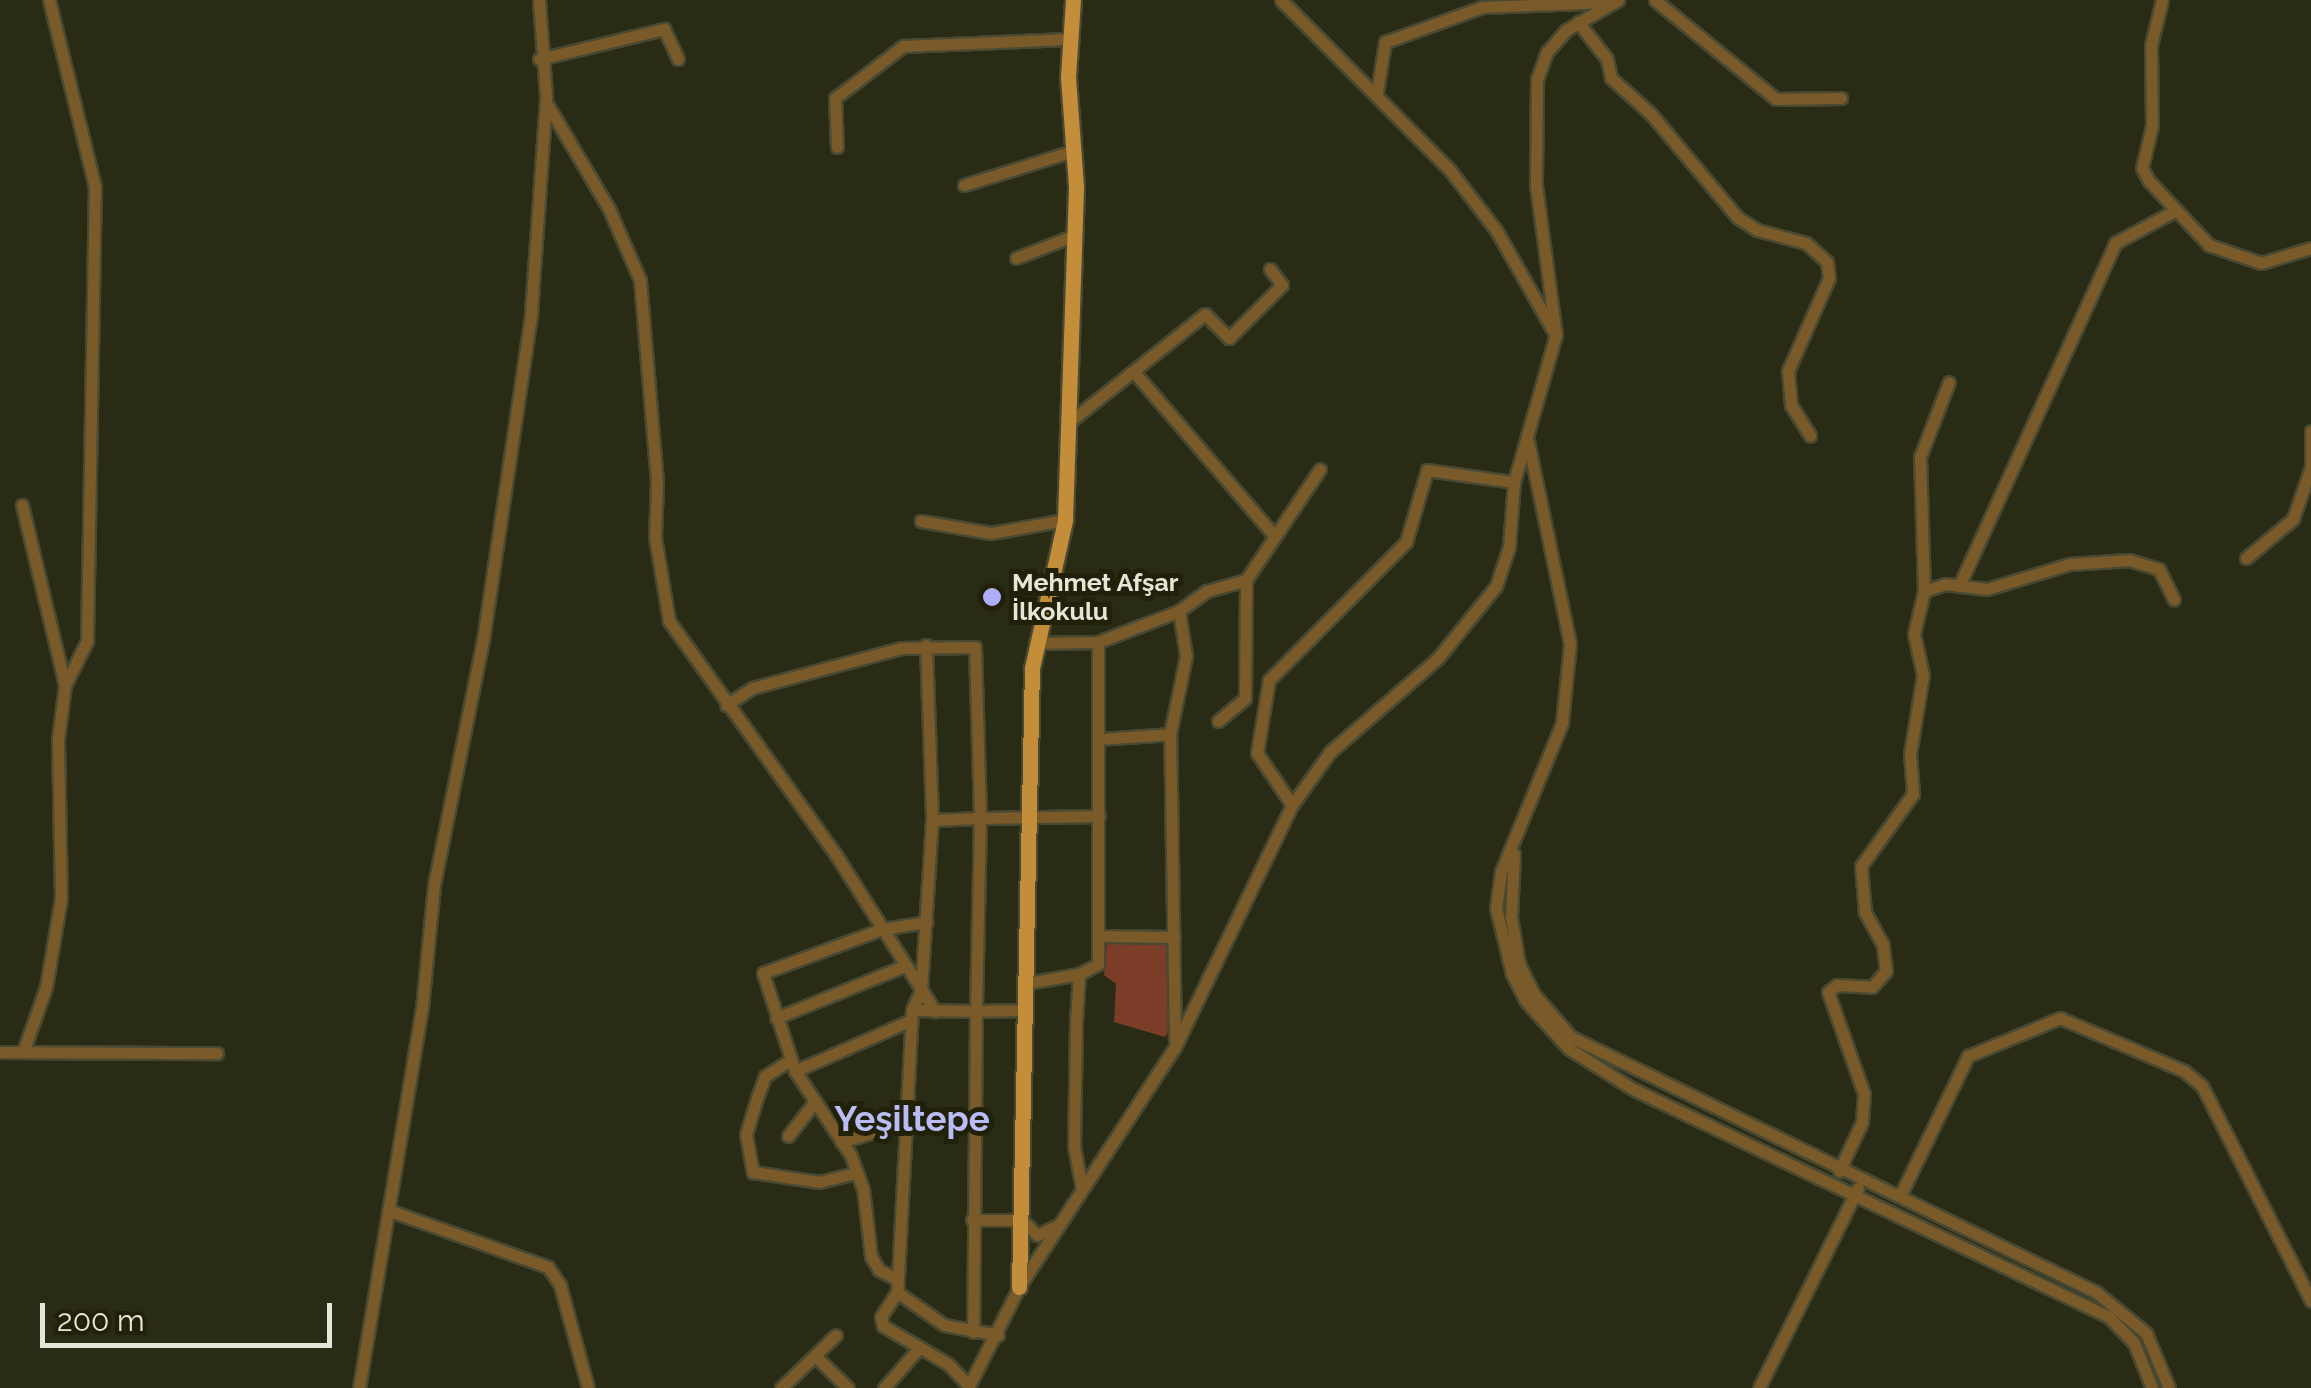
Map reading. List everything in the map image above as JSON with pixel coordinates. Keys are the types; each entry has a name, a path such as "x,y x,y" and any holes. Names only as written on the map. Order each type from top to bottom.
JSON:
{"main road":[{"path":"1019,1287 1035,642 1065,520 1075,234 1065,0"},
{"path":"1068,33 1074,0"}],"street":[{"path":"23,1052 46,987 60,898 58,739 65,684 87,641 95,187 49,0"},
{"path":"360,1388 422,1008 434,885 483,640 528,332 546,96 539,59 539,0"},
{"path":"1281,0 1377,92 1496,230 1556,336"},
{"path":"1655,0 1776,99 1842,98"},
{"path":"2162,0 2151,45 2152,126 2142,168 2209,244 2261,263 2311,248"},
{"path":"1377,92 1385,42 1482,7 1617,1"},
{"path":"926,644 932,820 926,922 921,990 912,1015 897,1286 880,1321 969,1387 1019,1287 1175,1047 1292,805 1330,752 1473,621 1496,586 1509,547 1514,482 1556,336 1538,216 1537,79 1553,43 1578,22 1617,1"},
{"path":"1578,22 1607,59 1610,78 1651,114 1737,217 1757,230 1806,243 1827,262 1829,278 1788,371 1791,406 1810,435"},
{"path":"539,59 664,30 678,59"},
{"path":"837,147 835,98 903,46 1068,33"},
{"path":"546,96 610,209 640,280 657,481 655,537 669,622 836,855 904,966 936,1010"},
{"path":"964,184 1073,151"},
{"path":"1959,586 2115,243 2176,210"},
{"path":"1016,258 1075,234"},
{"path":"1068,423 1205,314 1229,338 1282,285 1270,269"},
{"path":"1134,372 1273,534"},
{"path":"1840,1171 1862,1122 1864,1094 1828,992 1837,985 1872,987 1886,971 1883,945 1866,912 1861,866 1913,794 1910,754 1924,674 1914,618 1924,591 1920,457 1950,382"},
{"path":"2246,558 2293,519 2311,466 2311,431"},
{"path":"1528,439 1565,616 1569,669 1562,723 1501,872 1496,908 1512,974 1543,1025 1633,1089 2108,1317 2134,1343 2152,1388"},
{"path":"1218,721 1244,698 1246,580 1273,534 1320,469"},
{"path":"1292,805 1257,753 1269,680 1406,542 1427,470 1514,482"},
{"path":"22,505 65,684"},
{"path":"921,521 991,534 1065,520"},
{"path":"1924,591 1959,586 1988,589 2070,564 2129,560 2159,569 2174,600"},
{"path":"1035,642 1098,642 1178,611 1207,592 1246,580"},
{"path":"1175,1047 1170,734 1186,656 1178,611"},
{"path":"1027,982 1079,974 1098,964 1098,642"},
{"path":"726,705 752,688 926,644 976,647 980,818 973,1332"},
{"path":"1099,738 1170,734"},
{"path":"932,820 1099,816"},
{"path":"1517,837 1511,917 1516,952 1532,993 1561,1028 1601,1058 1900,1196 2122,1310 2162,1359 2168,1388"},
{"path":"926,922 882,929 763,973 792,1066 812,1105 841,1142 856,1173 870,1217 871,1256 880,1270 944,1325 998,1335"},
{"path":"1099,936 1174,937"},
{"path":"776,1018 904,966"},
{"path":"1079,974 1074,1146 1082,1189"},
{"path":"856,1173 819,1182 753,1172 746,1134 765,1076 912,1015 936,1010 1025,1010"},
{"path":"1900,1196 1968,1056 2060,1018 2184,1071 2202,1086 2311,1302"},
{"path":"0,1052 217,1053"},
{"path":"788,1136 812,1105"},
{"path":"841,1142 908,1122"},
{"path":"1760,1388 1862,1180"},
{"path":"388,1210 548,1267 560,1285 588,1388"},
{"path":"972,1220 1022,1220 1037,1235 1061,1224"},
{"path":"781,1388 836,1335"},
{"path":"884,1388 919,1348"},
{"path":"815,1356 848,1388"}],"shaded area":[{"path":"1107,942 1167,943 1170,1028 1165,1037 1114,1022 1116,984 1104,975"}],"place":[{"name":"Mehmet Afşar İlkokulu","path":"992,597"}],"district":[{"name":"Yeşiltepe","path":"912,1119"}]}
